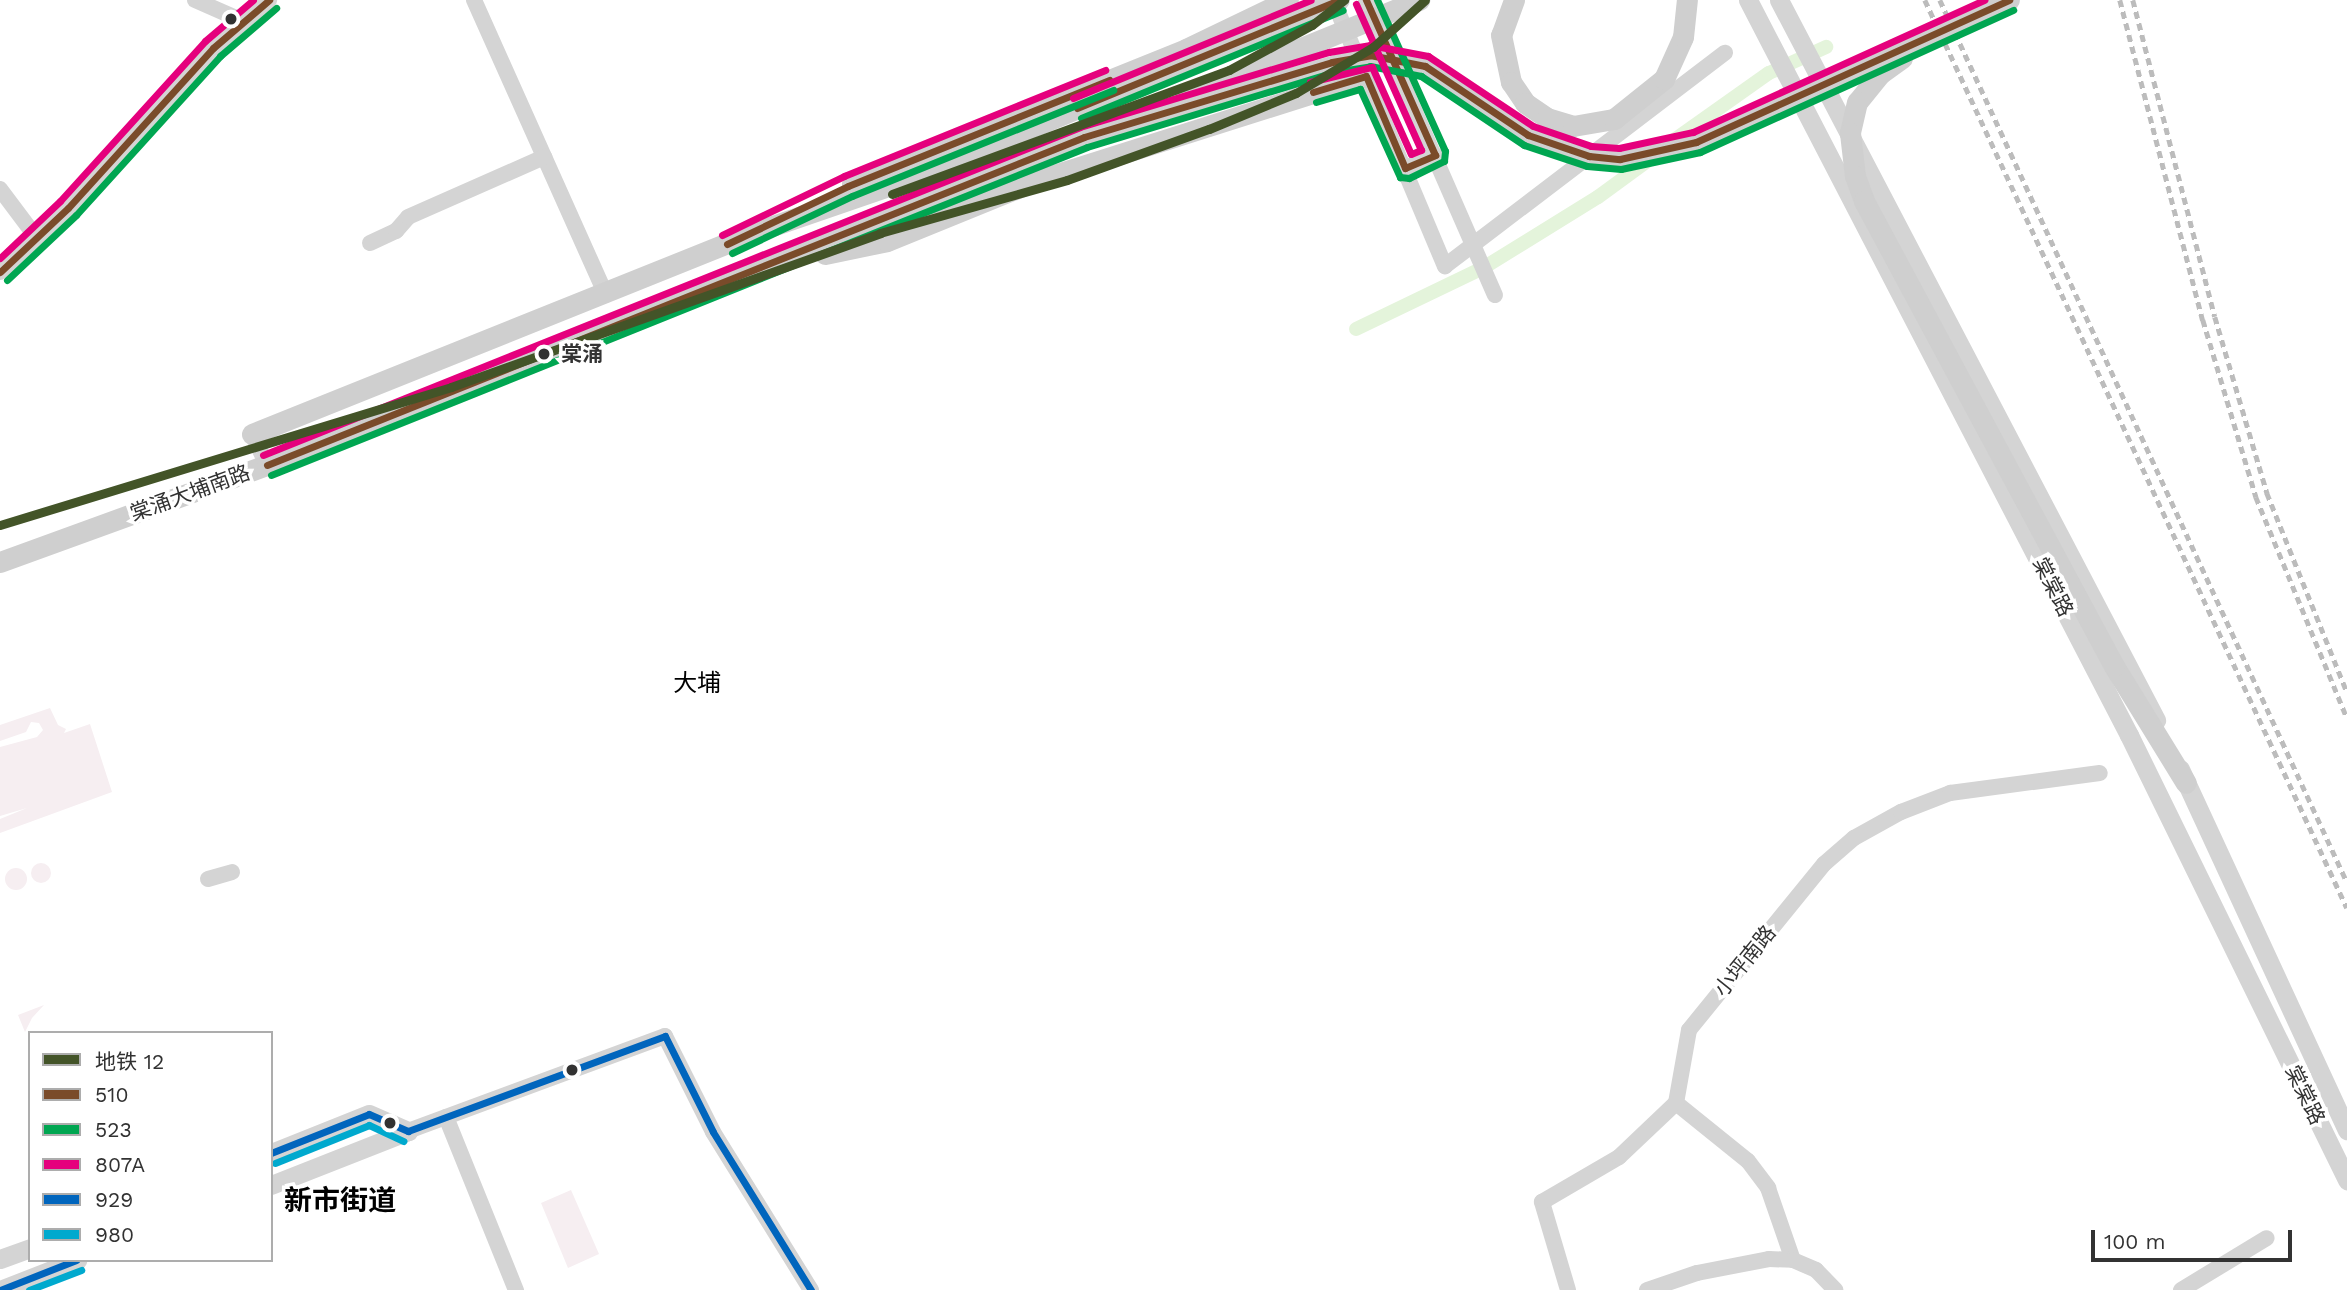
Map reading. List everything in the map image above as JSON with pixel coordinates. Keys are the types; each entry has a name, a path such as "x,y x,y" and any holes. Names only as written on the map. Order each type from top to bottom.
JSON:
{"main road":[{"path":"755,232 848,186 1186,49 1288,0"},
{"path":"755,232 897,183 1339,0"},
{"path":"768,266 1419,0"},
{"path":"1514,0 1501,35 1511,82 1536,111 1573,126 1615,118 1664,79 1683,37 1687,0"},
{"path":"1084,137 1370,55 1425,66 1528,135 1554,147 1620,159 1696,142 2009,0"},
{"path":"1945,30 1880,74 1857,103 1850,133 1855,176 1864,201 2114,666 2186,783"},
{"path":"768,266 887,241 1045,177 1366,76"},
{"name":"棠涌大埔南路","path":"252,434 606,295 755,232"},
{"name":"棠涌大埔南路","path":"0,562 267,465 768,266"}],"street":[{"path":"195,0 243,21"},
{"path":"0,272 68,208 192,69 269,0"},
{"path":"474,0 606,295"},
{"path":"1333,0 1445,266 1725,53"},
{"path":"1367,0 1495,295"},
{"name":"棠棠路","path":"1748,0 2129,734 2347,1180"},
{"name":"棠棠路","path":"1779,0 2136,678 2347,1130"},
{"path":"1405,168 1435,155"},
{"path":"370,243 396,231 408,217 544,158"},
{"path":"0,189 36,237"},
{"path":"252,434 267,465"},
{"name":"小坪南路","path":"1676,1103 1689,1030 1825,864 1854,838 1950,793 2100,773"},
{"path":"208,879 232,872"},
{"path":"273,1184 665,1036 713,1132 811,1290"},
{"path":"1568,1290 1542,1202 1619,1157 1676,1103 1748,1161 1768,1188 1793,1260"},
{"path":"273,1152 369,1114 408,1131"},
{"path":"446,1117 516,1290"},
{"path":"2181,1290 2267,1238"},
{"path":"0,1259 28,1249"},
{"path":"1647,1290 1697,1273 1769,1259 1793,1260 1816,1270 1835,1290"},
{"path":"0,1290 72,1262"}],"shaded area":[{"path":"50,708 58,725 66,729 64,733 90,724 112,792 0,833 0,819 27,808 0,816 0,747 37,737 43,730 39,723 31,722 26,732 0,741 0,725"},
{"path":"37,863 45,863 51,873 45,883 37,883 31,877 31,869"},
{"path":"16,868 24,871 27,879 24,887 16,890 8,887 5,879 8,871"},
{"path":"44,1005 32,1018 25,1032 18,1015"},
{"path":"571,1190 599,1254 568,1268 541,1203"}],"waterway":[{"path":"1670,143 1769,73 1826,47"},
{"path":"1356,329 1483,268 1598,197 1654,156"}],"railway":[{"path":"1925,0 2347,908"},
{"path":"1940,0 2347,882"},
{"path":"2120,0 2203,320 2256,497 2347,718"},
{"path":"2133,0 2215,317 2267,493 2347,692"}],"metro line":[{"name":"12","path":"892,194 1229,70 1312,25 1344,0"},
{"name":"12","path":"0,525 451,387 880,233 1067,180 1209,129 1296,93 1373,47 1425,0"}],"transit line":[{"name":"807A","path":"0,258 60,201 205,41 253,0"},
{"name":"510","path":"0,272 68,208 213,48 269,0"},
{"name":"807A","path":"1073,98 1311,0"},
{"name":"510","path":"1077,108 1339,0"},
{"name":"510","path":"1313,92 1366,76 1405,168 1435,155 1366,0"},
{"name":"523","path":"1316,102 1360,89 1400,177 1409,178 1444,161 1445,151 1377,0"},
{"name":"807A","path":"263,455 1080,127 1329,52 1370,45 1428,56 1533,126 1591,146 1619,148 1693,132 1984,0"},
{"name":"510","path":"267,465 1084,137 1332,62 1370,55 1425,66 1528,135 1589,156 1620,159 1696,142 2009,0"},
{"name":"807A","path":"1310,82 1372,67 1411,154 1421,150 1356,4"},
{"name":"523","path":"7,280 76,215 220,56 276,8"},
{"name":"523","path":"1081,118 1343,10"},
{"name":"523","path":"271,475 1087,147 1334,72 1370,66 1421,76 1524,145 1587,166 1621,169 1700,152 2013,10"},
{"name":"807A","path":"722,235 844,176 1105,70"},
{"name":"510","path":"727,244 848,186 1109,80"},
{"name":"523","path":"732,253 852,196 1113,90"},
{"name":"929","path":"665,1036 713,1132 811,1290"},
{"name":"929","path":"273,1152 369,1114 408,1131 665,1036"},
{"name":"980","path":"275,1163 369,1125 404,1141"},
{"name":"929","path":"0,1290 71,1262"},
{"name":"980","path":"29,1290 81,1270"}],"place":[{"name":"棠涌","path":"544,354"}],"district":[{"name":"大埔","path":"697,684"},
{"name":"新市街道","path":"340,1201"}]}
